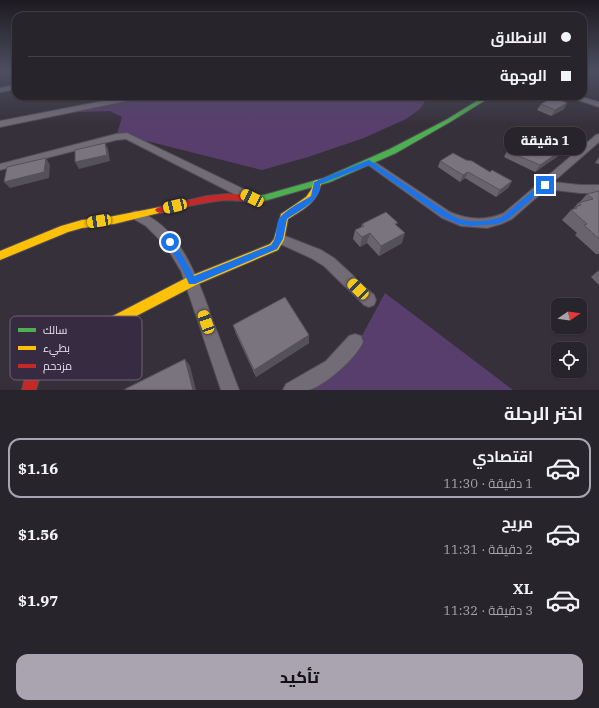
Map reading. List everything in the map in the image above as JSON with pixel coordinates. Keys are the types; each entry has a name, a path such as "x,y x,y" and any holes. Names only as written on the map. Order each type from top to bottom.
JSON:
{"street":[{"path":"0,124 121,100"},
{"path":"0,256 74,226 136,215 207,199 227,197 269,197 317,183 343,174 369,162 448,121 482,100"},
{"path":"583,100 599,105"},
{"path":"0,167 116,137 127,136 252,198"},
{"path":"369,162 446,215 461,222 470,224 504,219 599,137"},
{"path":"124,316 192,281 274,247 280,239 282,221 284,217 314,197 317,183"},
{"path":"545,185 597,191"},
{"path":"136,215 150,223 170,242 187,269 230,390"},
{"path":"280,239 316,254 329,262 369,300"},
{"path":"292,390 332,367 355,342"},
{"path":"29,390 31,380"}],"shaded area":[{"path":"122,100 426,100 420,109 406,119 364,138 308,157 262,170 127,136 116,137 122,117 110,111 79,112 79,108"},
{"path":"385,293 513,390 306,390 350,358"}],"building":[{"path":"548,100 560,100 567,103 555,110 541,104"},
{"path":"531,132 565,148 540,165 507,151"},
{"path":"105,143 107,155 75,162 75,150"},
{"path":"453,153 466,160 472,161 490,172 492,170 512,181 500,190 468,172 463,175 440,161"},
{"path":"46,158 44,172 4,182 7,167"},
{"path":"599,191 599,239 584,225 587,224 571,210 581,205 578,203 593,199 587,194"},
{"path":"386,212 398,223 395,224 405,233 381,246 370,233 362,237 355,230 364,226 362,224"},
{"path":"285,297 309,335 254,370 233,325"},
{"path":"185,359 193,390 125,390 125,389"}],"traffic: fast":[{"path":"256,198 264,198 327,180 393,151 482,100"}],"traffic: slow":[{"path":"124,316 192,281 274,247 279,240 284,217 309,200 316,190 317,183"},
{"path":"0,256 65,229 82,224 114,220 160,210"}],"traffic: jam":[{"path":"160,210 207,199 227,197 256,198"},
{"path":"29,390 31,380"}],"route":[{"path":"170,242 187,269 192,281 274,247 278,244 280,239 282,221 284,217 314,197 317,183 343,174 369,162 446,215 461,222 470,224 487,223 504,219 545,185"}]}
